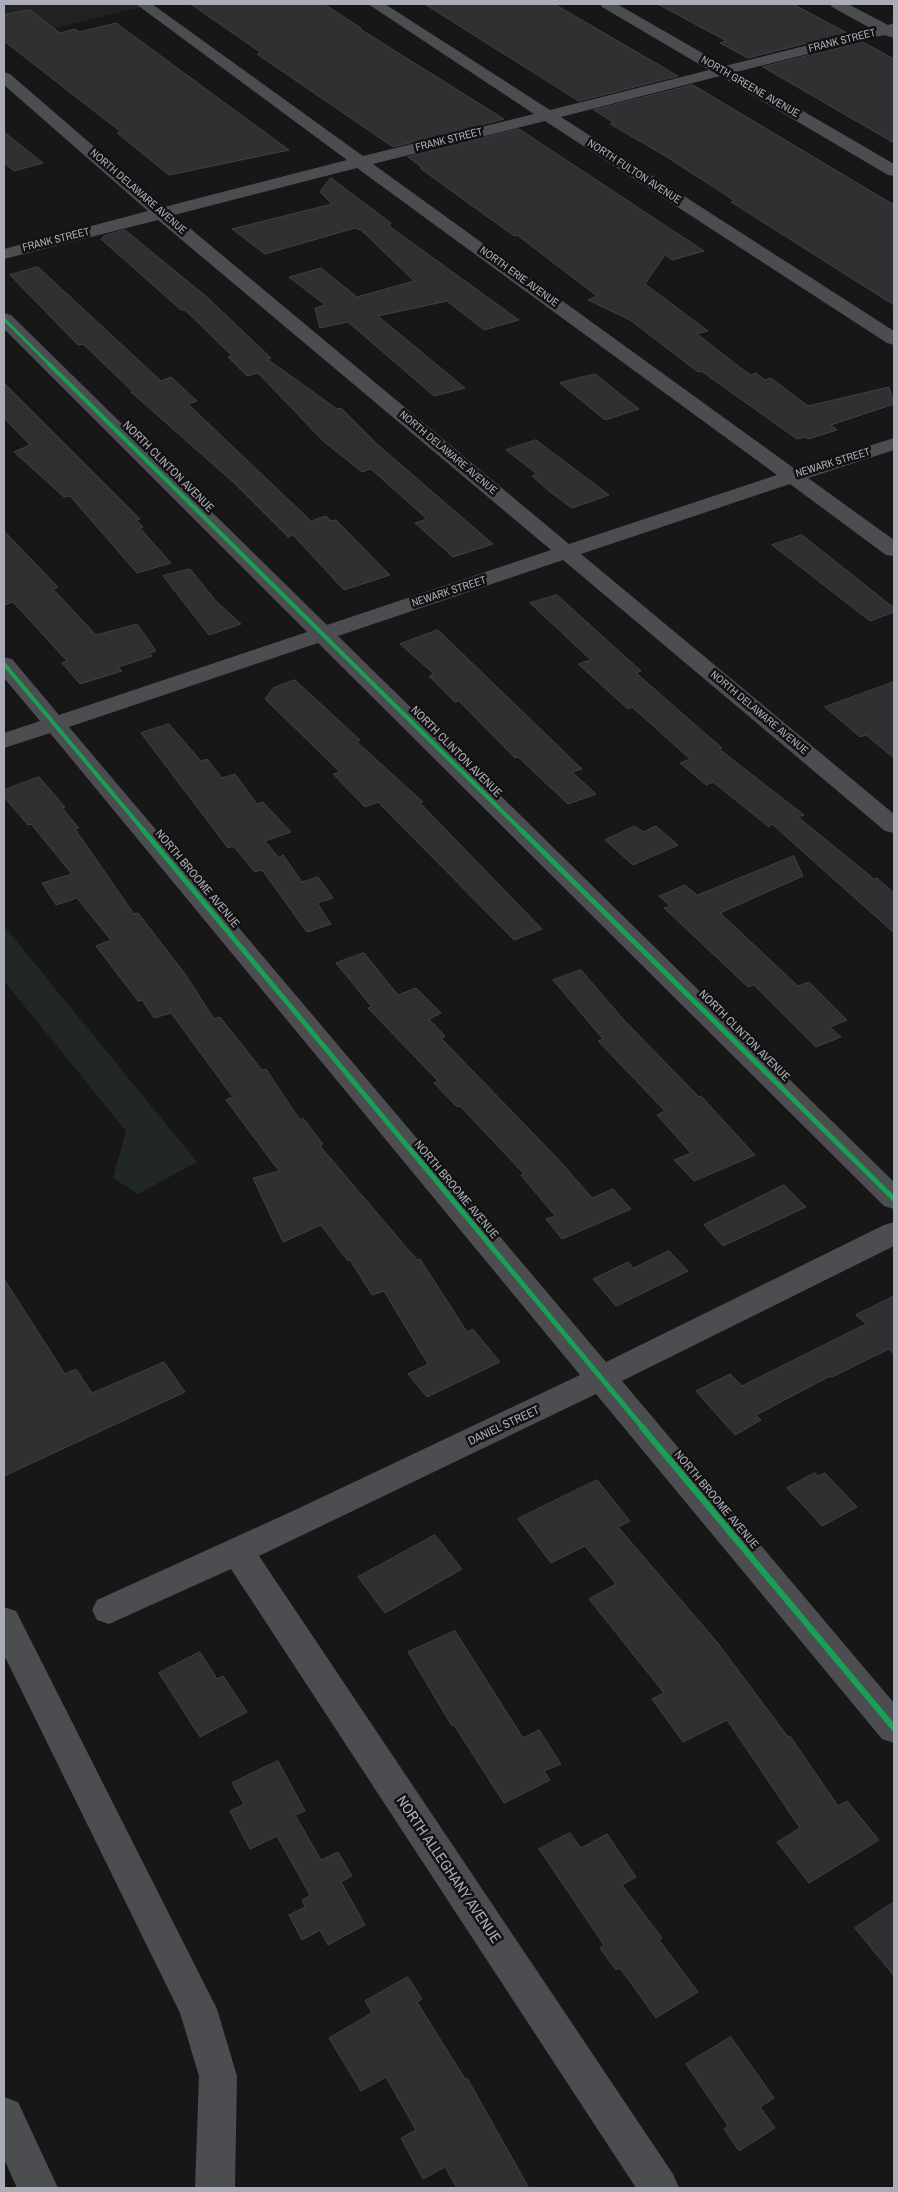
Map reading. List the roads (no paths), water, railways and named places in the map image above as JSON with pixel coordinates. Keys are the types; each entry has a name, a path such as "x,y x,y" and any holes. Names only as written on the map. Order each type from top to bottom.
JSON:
{"street":[{"name":"NORTH ERIE AVENUE","path":"143,4 894,550"},
{"name":"NORTH FULTON AVENUE","path":"375,4 894,339"},
{"name":"NORTH GREENE AVENUE","path":"606,4 894,171"},
{"path":"837,4 891,31"},
{"name":"FRANK STREET","path":"4,254 360,162 891,31"},
{"name":"NORTH DELAWARE AVENUE","path":"4,77 161,213 894,826"},
{"name":"NORTH CLINTON AVENUE","path":"4,319 894,1199"},
{"name":"NEWARK STREET","path":"4,741 793,476 894,444"},
{"name":"NORTH BROOME AVENUE","path":"4,664 894,1728"},
{"name":"DANIEL STREET","path":"109,1610 238,1552 602,1379 894,1233"},
{"name":"NORTH ALLEGHANY AVENUE","path":"238,1552 659,2188"},
{"path":"4,1621 198,2009 218,2076 216,2188"},
{"path":"4,2116 38,2188"}]}
